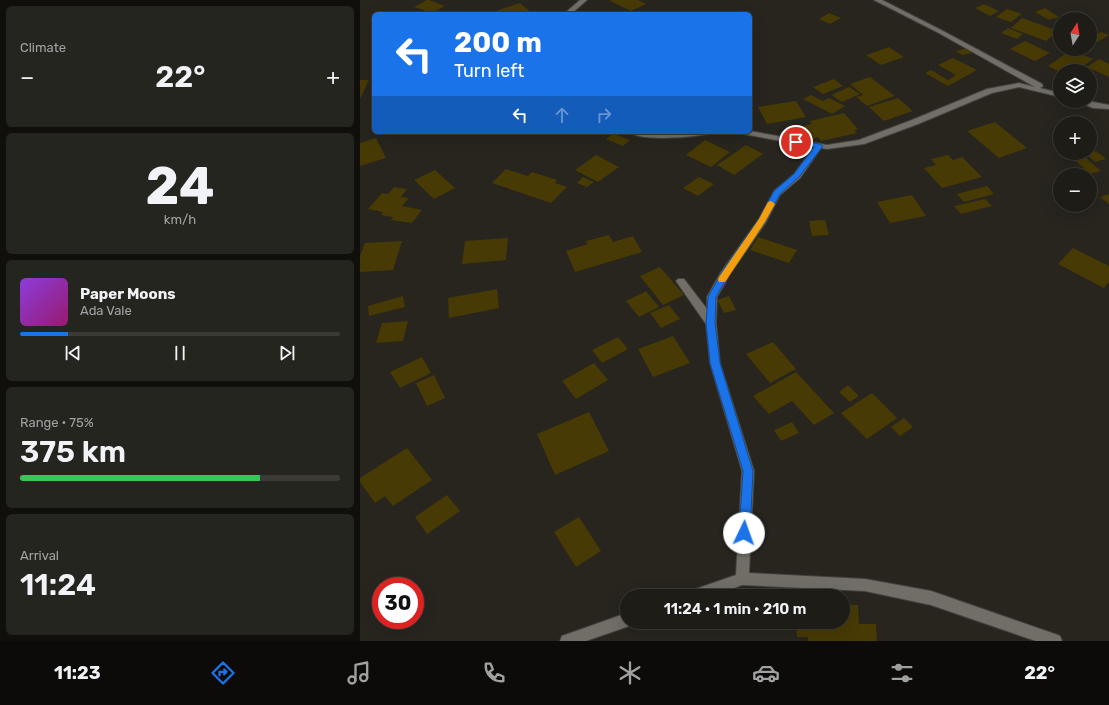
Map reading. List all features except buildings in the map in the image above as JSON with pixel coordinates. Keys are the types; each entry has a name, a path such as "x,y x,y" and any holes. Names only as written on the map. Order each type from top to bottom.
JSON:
{"street":[{"path":"569,12 584,0"},
{"path":"877,0 945,35 1047,91"},
{"path":"752,134 827,147 861,142 916,122 990,91 1019,85 1053,93"},
{"path":"1097,106 1109,107"},
{"path":"641,134 691,134"},
{"path":"742,578 748,471 715,363 711,323 712,297 726,272 763,220 777,193 797,176 819,146"},
{"path":"681,281 711,323"},
{"path":"713,589 742,578 865,585 931,598 1055,641"},
{"path":"567,641 620,622"}],"slow traffic":[{"path":"722,280 726,272 763,220 771,204"}],"route":[{"path":"744,533 748,471 715,363 711,323 712,297 726,272 763,220 777,193 797,176 805,163 819,146 796,142"}]}
